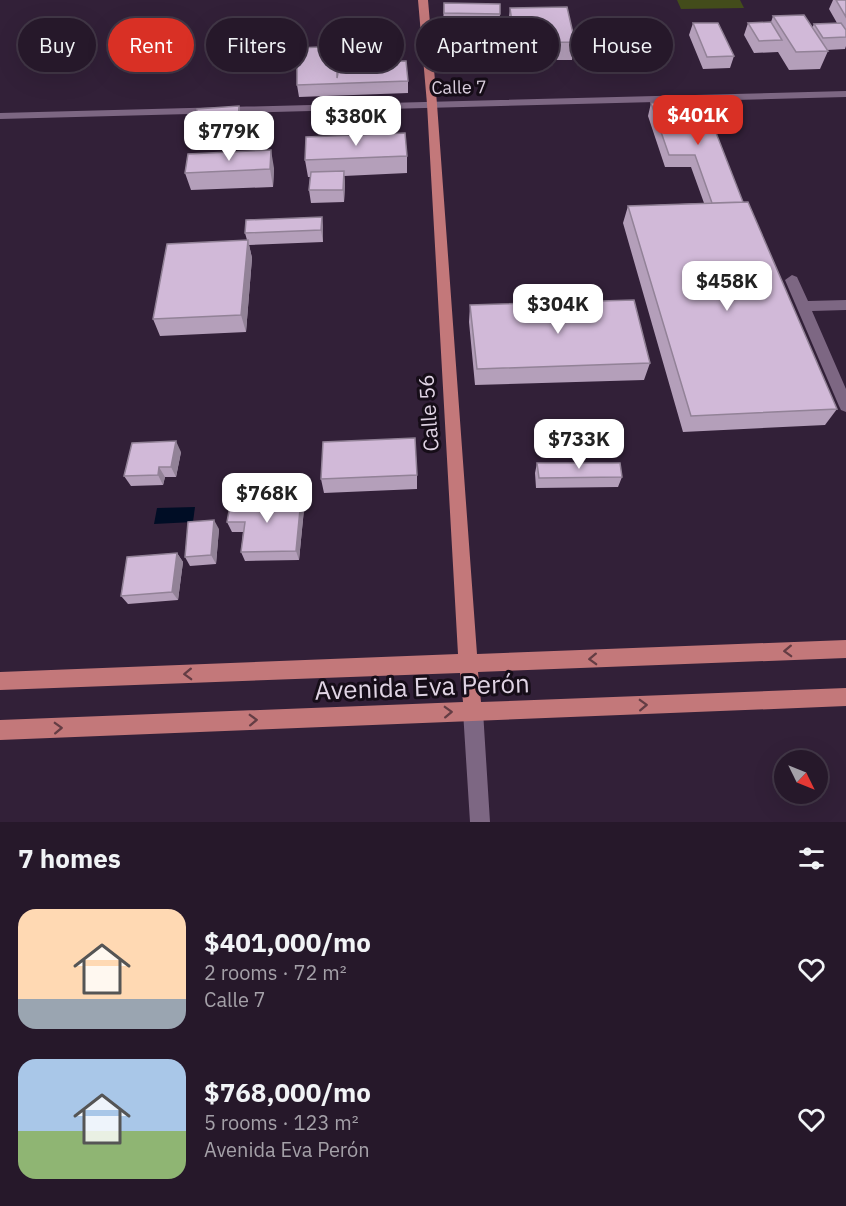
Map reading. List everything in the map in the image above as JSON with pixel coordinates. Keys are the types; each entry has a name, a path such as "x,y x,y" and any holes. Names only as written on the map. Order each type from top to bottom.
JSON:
{"main road":[{"name":"Calle 56","path":"423,0 473,711"},
{"name":"Avenida Eva Perón","path":"0,681 846,649"},
{"name":"Avenida Eva Perón","path":"0,730 846,696"}],"street":[{"name":"Calle 7","path":"0,116 846,94"},
{"path":"792,280 846,406"},
{"path":"803,306 846,305"},
{"name":"Calle 56","path":"473,711 480,822"}],"green space":[{"path":"677,0 740,0 744,8 681,9"}],"water":[{"path":"195,507 193,522 154,524 157,508"}],"building":[{"path":"836,0 846,0 846,17"},
{"path":"444,3 500,4 500,14 444,13"},
{"path":"567,7 571,24 571,42 559,42 559,18 511,18 510,8"},
{"path":"804,15 828,51 796,52 773,16"},
{"path":"771,22 782,40 759,41 748,23"},
{"path":"693,23 718,23 734,56 707,57"},
{"path":"841,23 846,30 846,37 823,38 814,24"},
{"path":"319,47 319,72 337,72 337,78 338,72 404,72 404,61 406,61 408,81 297,85 297,72 307,72 307,48"},
{"path":"704,102 743,202 712,203 695,155 669,155 651,103"},
{"path":"239,106 238,123 195,125 197,109"},
{"path":"405,133 407,156 305,160 306,137"},
{"path":"271,150 270,169 185,173 188,154"},
{"path":"344,171 343,190 309,190 311,172"},
{"path":"748,202 837,409 691,416 628,206"},
{"path":"322,217 321,230 245,233 246,220"},
{"path":"248,240 241,315 153,319 167,244"},
{"path":"634,300 650,363 477,369 470,305"},
{"path":"415,438 417,475 321,479 323,442"},
{"path":"176,441 171,467 159,467 158,475 124,476 132,443"},
{"path":"537,463 620,463 622,477 539,478"},
{"path":"301,499 296,551 241,552 245,522 227,522 231,500"},
{"path":"214,520 211,555 185,557 188,522"},
{"path":"177,553 172,592 121,596 127,557"}]}
